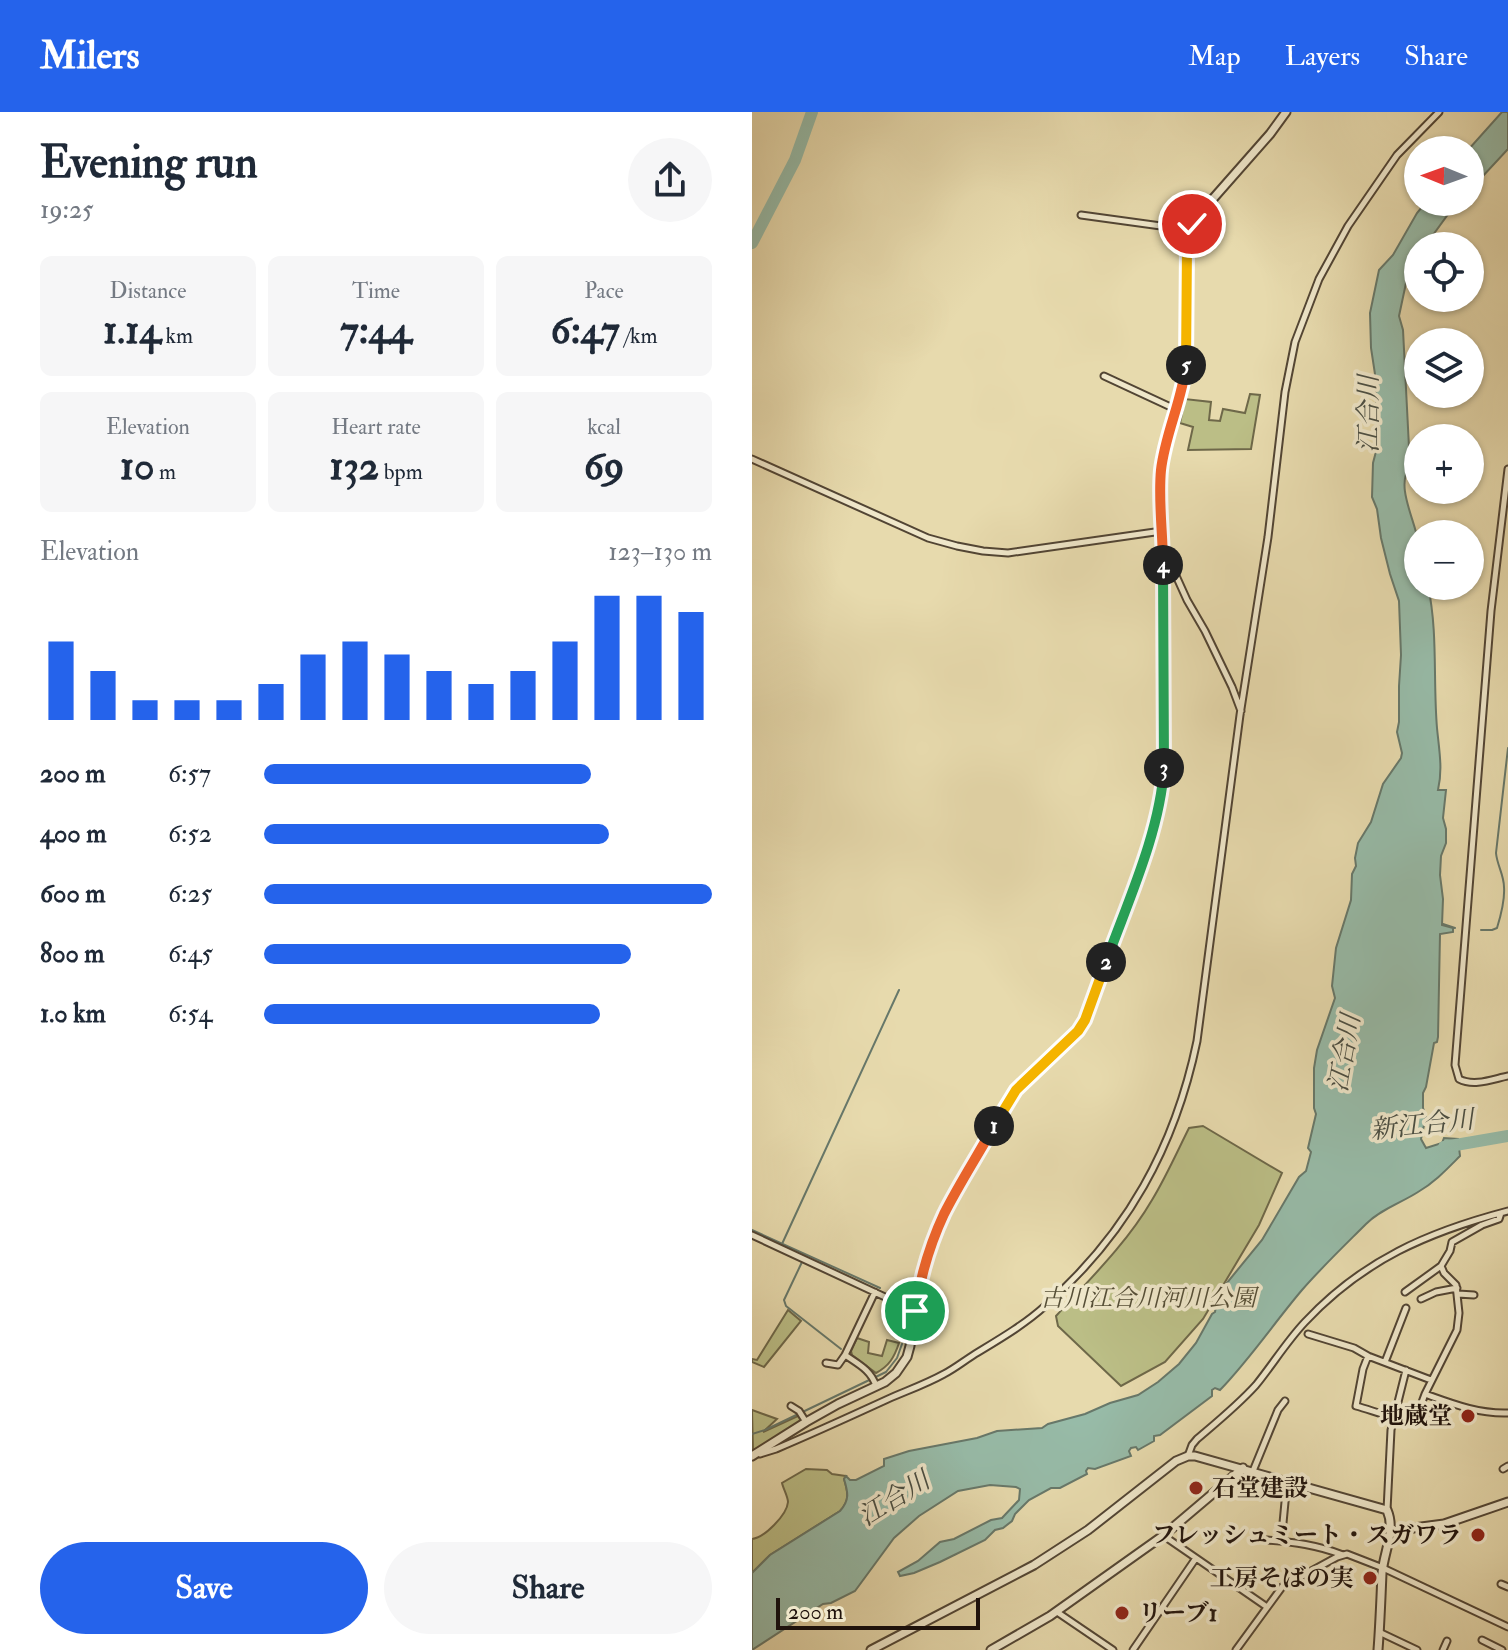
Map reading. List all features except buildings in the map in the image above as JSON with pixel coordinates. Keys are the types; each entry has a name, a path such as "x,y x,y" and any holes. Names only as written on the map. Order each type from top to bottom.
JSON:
{"street":[{"path":"752,1456 803,1416 885,1382 896,1373 907,1357 918,1291 943,1216 1016,1090 1073,1037 1085,1020 1154,828 1161,800 1164,770 1161,471 1188,354 1187,247 1190,230 1196,218 1286,112"},
{"path":"752,1456 776,1449 944,1374 1005,1336 1044,1307 1077,1275 1099,1251 1145,1185 1169,1136 1189,1079 1203,1001 1241,711 1268,537 1285,392 1295,342 1319,279 1348,226 1397,155 1439,112"},
{"path":"1081,215 1190,230"},
{"path":"1104,376 1175,409"},
{"path":"752,459 928,538 983,551 1008,553 1162,531"},
{"path":"1508,469 1491,611 1455,1065 1459,1079 1466,1083 1508,1076"},
{"path":"1163,547 1241,711"},
{"path":"1405,1292 1441,1266 1452,1242 1499,1219 1504,1212"},
{"path":"1188,1456 1197,1439 1256,1384 1290,1338 1346,1284 1384,1258 1425,1237 1504,1212"},
{"path":"752,1237 915,1311"},
{"path":"1368,1356 1356,1406 1394,1418 1416,1417 1459,1323 1456,1285 1441,1266"},
{"path":"1421,1299 1436,1292 1457,1291 1474,1295"},
{"path":"826,1363 838,1365 845,1355 875,1292"},
{"path":"1385,1362 1406,1308"},
{"path":"1308,1334 1354,1348 1431,1380"},
{"path":"845,1355 873,1375 876,1384"},
{"path":"1378,1650 1383,1568 1391,1531 1387,1510 1390,1445 1406,1370"},
{"path":"1425,1394 1470,1410 1508,1413"},
{"path":"1253,1471 1278,1410 1285,1401"},
{"path":"791,1406 803,1416"},
{"path":"871,1650 1034,1565 1088,1530 1176,1461 1188,1456 1204,1457 1387,1510"},
{"path":"991,1650 1057,1612 1164,1535 1243,1468"},
{"path":"1283,1523 1287,1481"},
{"path":"1391,1531 1444,1524 1508,1502"},
{"path":"1164,1535 1267,1607"},
{"path":"1267,1540 1323,1547 1343,1555"},
{"path":"1236,1650 1282,1587 1347,1554 1508,1627"},
{"path":"1133,1650 1196,1558"},
{"path":"1501,1584 1508,1587"},
{"path":"1057,1612 1103,1647 1113,1650"},
{"path":"1379,1632 1417,1650"},
{"path":"1482,1640 1502,1650"},
{"path":"1443,1650 1447,1641"}],"green space":[{"path":"1250,394 1260,395 1251,449 1188,450 1193,427 1180,423 1185,399 1211,402 1209,420 1220,421 1223,409 1245,413"},
{"name":"古川江合川河川公園","path":"1203,1126 1282,1173 1259,1225 1203,1319 1165,1362 1121,1386 1058,1326 1056,1316 1142,1216 1189,1128"},
{"path":"788,1310 801,1321 764,1367 752,1362 752,1359 757,1360"},
{"path":"857,1338 869,1342 868,1353 882,1356 887,1340 899,1343 890,1361 876,1373 852,1355"},
{"path":"752,1410 777,1419 763,1432 800,1415 803,1420 753,1451"},
{"path":"806,1469 827,1470 846,1476 845,1504 840,1511 770,1555 752,1573 752,1539 768,1530 784,1513 788,1502 782,1483"}],"water":[{"path":"1502,112 1508,112 1508,149 1484,175 1484,136 1481,136"},
{"path":"1415,216 1447,216 1435,232 1406,232"},
{"name":"江合川","path":"1404,236 1404,292 1399,316 1403,330 1404,408 1407,408 1408,424 1404,424 1404,504 1408,504 1412,520 1404,520 1404,600 1430,600 1431,603 1440,759 1438,790 1446,790 1443,818 1446,843 1441,856 1440,875 1442,925 1453,928 1453,932 1440,934 1438,1037 1423,1093 1426,1116 1421,1139 1426,1148 1442,1143 1444,1138 1458,1139 1460,1156 1430,1184 1366,1224 1302,1290 1220,1390 1212,1390 1212,1396 1160,1435 1154,1436 1154,1441 1138,1450 1131,1448 1131,1456 1095,1469 1088,1468 1087,1474 1029,1500 1012,1521 995,1530 985,1540 940,1562 900,1576 898,1572 918,1561 940,1542 1002,1518 1019,1500 1020,1489 990,1485 958,1491 919,1516 894,1538 855,1591 823,1604 752,1650 752,1573 770,1555 840,1511 847,1499 846,1476 856,1480 884,1466 884,1459 909,1451 997,1431 1042,1428 1138,1395 1158,1382 1179,1364 1196,1343 1215,1312 1226,1284 1262,1240 1299,1177 1306,1171 1316,1114 1314,1068 1335,998 1332,986 1336,948 1351,900 1358,843 1371,822 1383,784 1402,753 1397,732 1401,655 1399,601 1372,497 1373,463 1378,444 1370,313 1379,270 1393,255"}],"waterway":[{"path":"752,243 795,160 812,112"},
{"path":"1481,930 1497,928 1503,902 1504,883 1496,853 1508,748"},
{"path":"1443,924 1455,928"},
{"path":"782,1244 899,990"},
{"name":"新江合川","path":"1444,1147 1508,1136"},
{"path":"752,1230 880,1288"},
{"path":"802,1262 784,1300 786,1306 841,1349"},
{"path":"905,1337 907,1318"},
{"path":"752,1434 886,1372 897,1358 902,1344"}],"place":[{"name":"地蔵堂","path":"1468,1416"},
{"name":"石堂建設","path":"1196,1488"},
{"name":"フレッシュミート・スガワラ","path":"1478,1535"},
{"name":"工房そばの実","path":"1370,1578"},
{"name":"リーブ1","path":"1122,1613"}],"route":[{"path":"915,1311 918,1291 943,1216 1003,1108 1016,1090 1067,1043 1085,1020 1159,811 1164,770 1161,471 1186,370 1187,247 1192,224"}]}
